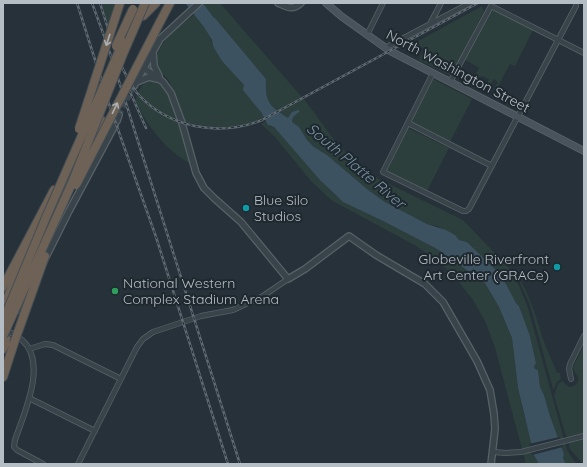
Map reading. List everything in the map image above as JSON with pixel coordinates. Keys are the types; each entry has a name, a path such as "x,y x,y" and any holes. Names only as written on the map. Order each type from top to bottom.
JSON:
{"highway":[{"path":"76,139 120,3"},
{"path":"3,308 135,3"},
{"path":"3,321 100,92 141,3"},
{"path":"3,349 7,336 72,183 123,54 145,3"},
{"path":"3,377 7,336 46,254 78,181 101,120 149,3"},
{"path":"143,16 156,3"},
{"path":"78,181 170,3"},
{"path":"3,287 50,198"}],"main road":[{"name":"North Washington Street","path":"326,3 341,16 385,48 584,151"}],"street":[{"path":"161,80 149,78 135,84 162,36 199,3"},
{"path":"278,3 292,9 301,3"},
{"path":"367,35 383,3"},
{"path":"430,24 441,3"},
{"path":"385,48 470,3"},
{"path":"450,82 491,6 584,53"},
{"path":"433,73 382,172 463,211 467,211 576,6"},
{"path":"153,51 155,69 161,80 169,89 174,100 196,173 204,188 241,222 288,279"},
{"path":"144,68 161,80"},
{"path":"43,464 17,450 14,445 32,388 33,371 29,349 21,339 7,336 11,325 68,212 117,120"},
{"path":"408,122 492,166"},
{"path":"78,464 137,347 143,338 152,332 201,316 233,310 263,296 305,269 349,236 376,255 425,284 443,302 477,361 490,390 495,429 491,464"},
{"path":"571,379 569,368 584,336"},
{"path":"29,349 45,344 53,345 121,379"},
{"path":"29,398 95,431"},
{"path":"493,452 521,452 584,436"}],"green space":[{"path":"101,3 117,3 109,27"},
{"path":"203,3 220,3 307,103 332,137 351,158 377,178 463,220 510,269 528,308 567,450 576,464 566,464 563,458 564,454 540,387 538,370 534,367 536,362 530,336 519,306 498,272 467,242 459,240 455,235 437,226 427,224 385,202 367,189 327,155 314,147 307,140 299,127 292,122 293,117 299,111 288,118 272,106 266,93 266,79"},
{"path":"482,6 484,11 451,76 419,60 423,51 425,52 427,49 421,47 420,49 411,45"},
{"path":"490,8 533,30 515,66 510,64 496,90 494,89 498,82 496,80 494,79 487,90 484,88 489,79 481,76 480,78 476,76 471,84 475,86 474,87 470,85 479,68 464,59"},
{"path":"195,14 206,29 213,46 244,85 264,117 245,125 225,127 204,126 184,122 168,79 158,67 157,59 158,52 162,44 175,30"},
{"path":"433,79 472,99 450,142 411,122"},
{"path":"154,81 164,88 169,96 180,125 191,164 182,159 165,145 151,128 135,101 143,84"},
{"path":"266,121 270,127 274,127 331,191 343,202 437,249 468,271 476,272 482,278 499,307 512,338 518,388 525,419 539,464 526,464 495,348 486,323 473,300 454,276 434,258 416,246 331,200 311,181 275,137 261,124"},
{"path":"408,128 449,148 427,191 387,171"},
{"path":"517,276 529,297 557,373 560,373 561,379 557,382 554,389 530,305"},
{"path":"584,345 583,464 570,449 554,396 558,384 562,381 569,387 577,383 578,377 573,367"}],"water":[{"path":"185,3 203,3 266,79 266,93 270,103 276,110 288,118 292,112 298,110 300,111 293,117 292,122 299,127 307,140 314,147 327,155 367,189 385,202 427,224 446,230 455,235 459,240 467,242 498,272 519,306 530,336 536,363 534,367 538,370 540,387 564,454 563,458 566,464 539,464 534,455 518,388 512,338 499,307 482,278 476,272 468,271 437,249 343,202 320,180 274,127 268,125 261,112 243,90 244,85 222,61 204,27"}],"pier":[{"path":"559,437 563,447 532,455 529,444"}],"tunnel":[{"path":"119,115 134,86"}],"railway":[{"path":"77,3 109,104 156,237 228,464"},
{"path":"92,3 107,44 240,464"},
{"path":"100,3 115,51"},
{"path":"118,58 126,76 137,93 150,105 164,114 195,126 229,128 262,120 478,3"},
{"path":"127,85 146,128"}],"place":[{"name":"Blue Silo Studios","path":"246,208"},
{"name":"Globeville Riverfront Art Center (GRACe)","path":"557,267"},
{"name":"National Western Complex Stadium Arena","path":"115,291"}],"water label":[{"name":"South Platte River","path":"356,166"}]}
